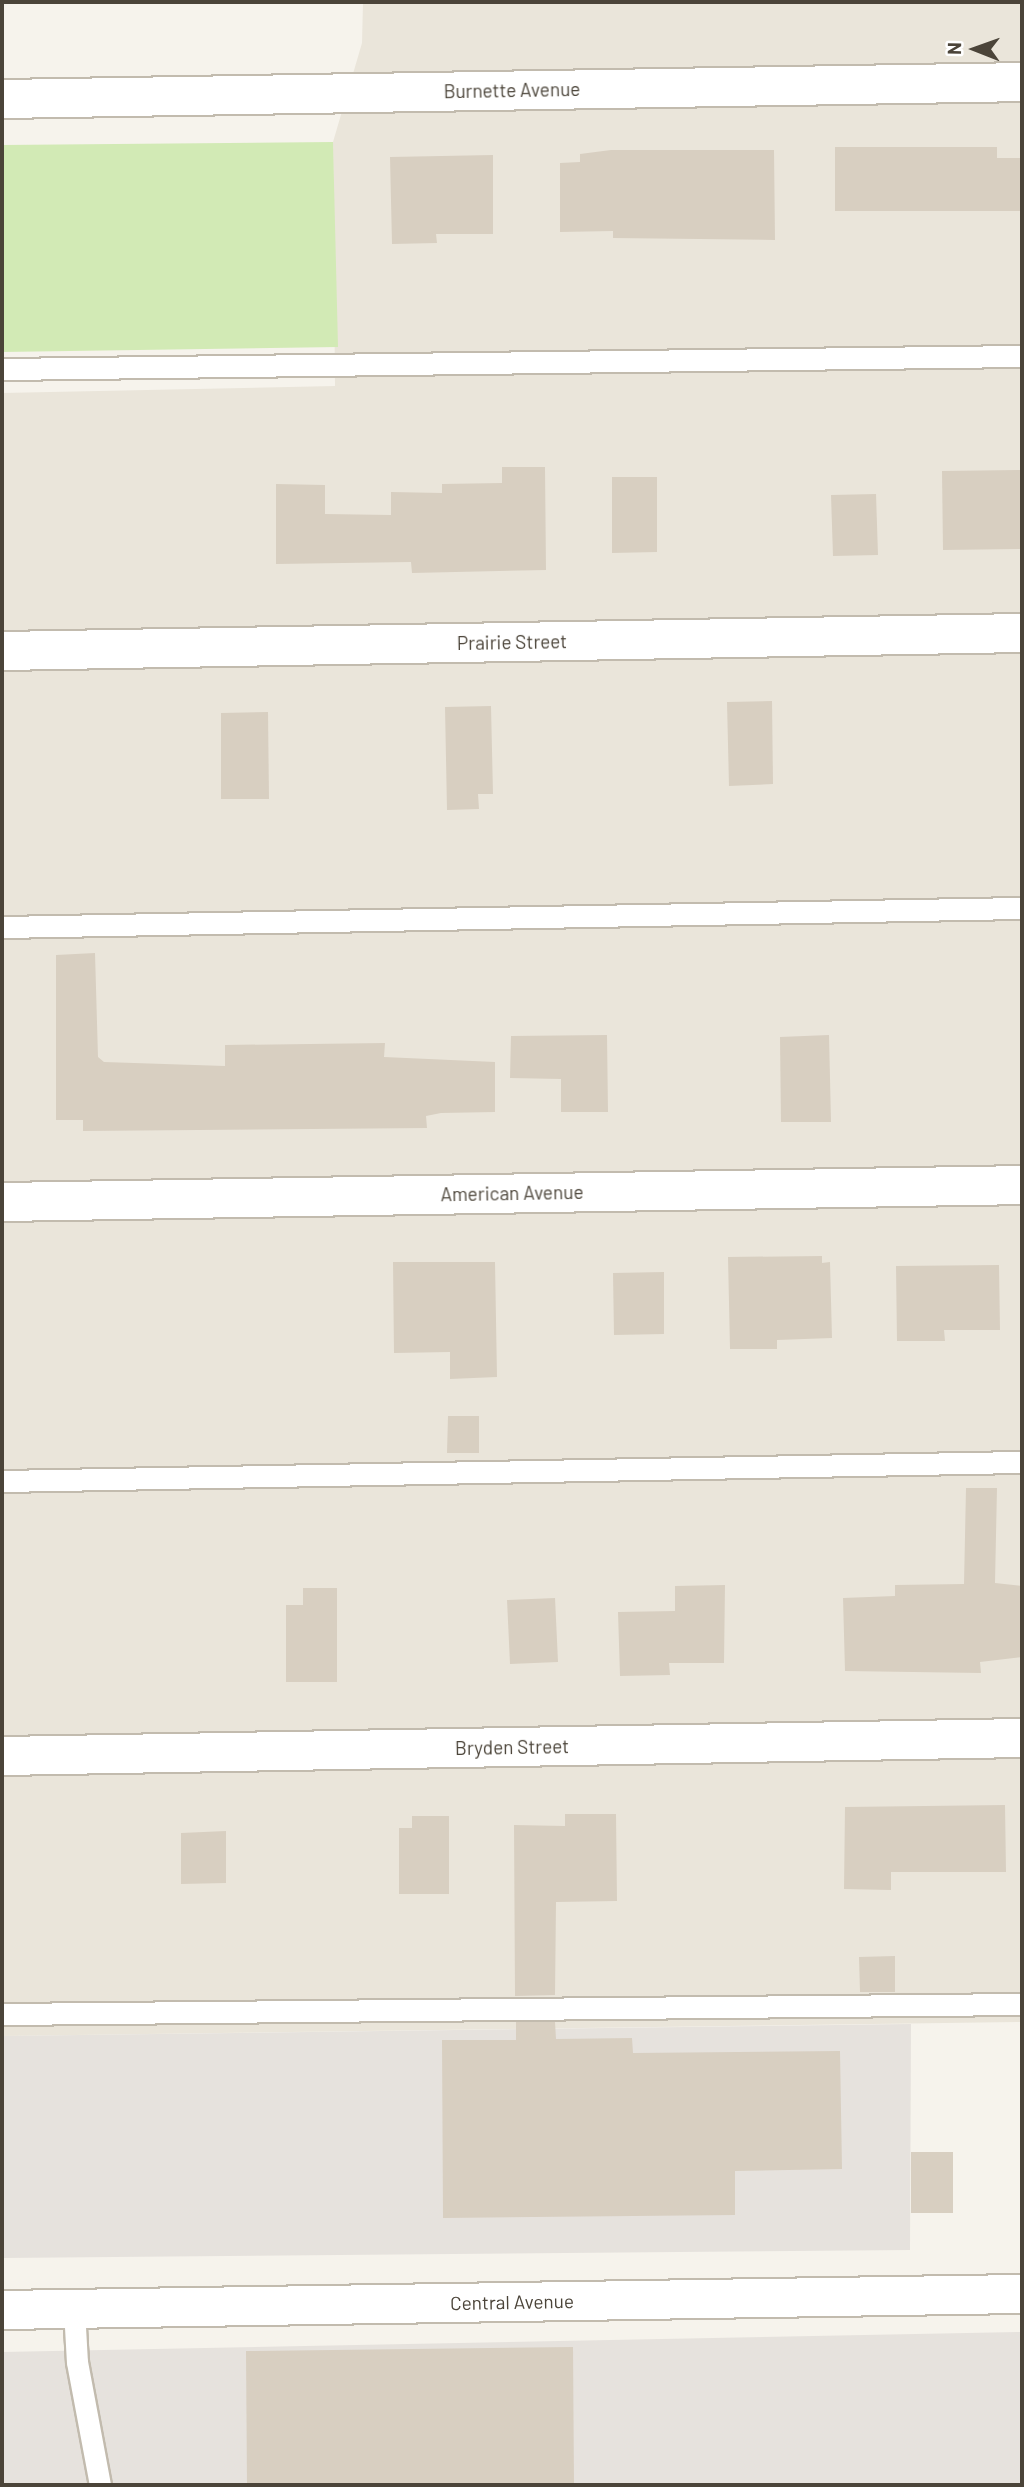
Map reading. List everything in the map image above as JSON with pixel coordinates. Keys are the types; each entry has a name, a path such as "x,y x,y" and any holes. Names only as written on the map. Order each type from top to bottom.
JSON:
{"street":[{"name":"Burnette Avenue","path":"2,99 1022,82"},
{"name":"Prairie Street","path":"2,651 1022,633"},
{"name":"American Avenue","path":"2,1202 1022,1185"},
{"name":"Bryden Street","path":"2,1756 1022,1738"},
{"name":"Central Avenue","path":"2,2310 1022,2294"}],"lane":[{"path":"2,369 1022,356"},
{"path":"2,927 1022,908"},
{"path":"2,1481 1022,1462"},
{"path":"2,2014 1022,2004"},
{"path":"74,2309 77,2362 100,2485"}],"shaded area":[{"path":"363,2 1022,2 1022,2022 2,2036 2,393 335,386 333,142 362,43"},
{"path":"911,2024 910,2250 2,2258 2,2036"},
{"path":"1022,2332 1022,2485 2,2485 2,2352"}],"green space":[{"path":"333,142 338,347 2,352 2,145"}],"building":[{"path":"835,147 997,147 997,158 1022,158 1022,211 835,211"},
{"path":"611,150 774,150 775,240 613,238 613,231 560,232 560,163 580,162 580,154"},
{"path":"493,155 493,234 436,234 437,243 392,244 390,157"},
{"path":"502,467 545,467 546,570 412,573 411,562 276,564 276,484 325,485 325,514 391,515 391,492 442,493 442,484 502,483"},
{"path":"1022,470 1022,549 943,550 942,471"},
{"path":"612,477 657,477 657,552 612,553"},
{"path":"876,494 878,555 833,556 831,495"},
{"path":"772,701 773,784 729,786 727,702"},
{"path":"491,706 493,794 478,794 479,809 447,810 445,707"},
{"path":"268,712 269,799 221,799 221,713"},
{"path":"95,953 98,1057 104,1062 225,1066 225,1045 385,1043 384,1057 495,1062 495,1112 441,1113 426,1116 427,1128 83,1131 83,1120 56,1120 56,955"},
{"path":"607,1035 608,1112 561,1112 561,1079 510,1078 511,1036"},
{"path":"829,1035 831,1122 781,1122 780,1037"},
{"path":"822,1256 822,1263 830,1262 832,1338 777,1340 777,1349 730,1349 728,1257"},
{"path":"393,1262 495,1262 497,1377 450,1379 450,1352 394,1353"},
{"path":"999,1265 1000,1330 944,1330 945,1341 897,1341 896,1266"},
{"path":"664,1272 664,1334 614,1335 613,1273"},
{"path":"448,1416 479,1416 479,1453 447,1453"},
{"path":"966,1488 997,1488 995,1583 1022,1586 1022,1657 980,1662 981,1673 845,1671 843,1598 895,1596 895,1585 964,1584"},
{"path":"725,1585 724,1663 669,1663 670,1675 620,1676 618,1612 675,1611 675,1586"},
{"path":"303,1588 337,1588 337,1682 286,1682 286,1605 303,1605"},
{"path":"555,1598 558,1662 510,1664 507,1600"},
{"path":"1005,1805 1006,1872 891,1872 891,1890 844,1889 845,1807"},
{"path":"565,1814 616,1814 617,1901 556,1902 555,1995 515,1996 514,1825 565,1826"},
{"path":"412,1816 449,1816 449,1894 399,1894 399,1828 412,1828"},
{"path":"226,1831 226,1883 181,1884 181,1833"},
{"path":"895,1956 895,1992 860,1992 859,1957"},
{"path":"516,2022 555,2022 556,2039 632,2038 633,2053 840,2051 842,2169 735,2171 735,2215 443,2218 442,2040 516,2040"},
{"path":"911,2152 953,2152 953,2213 911,2213"},
{"path":"573,2347 574,2485 247,2485 246,2351"}]}
